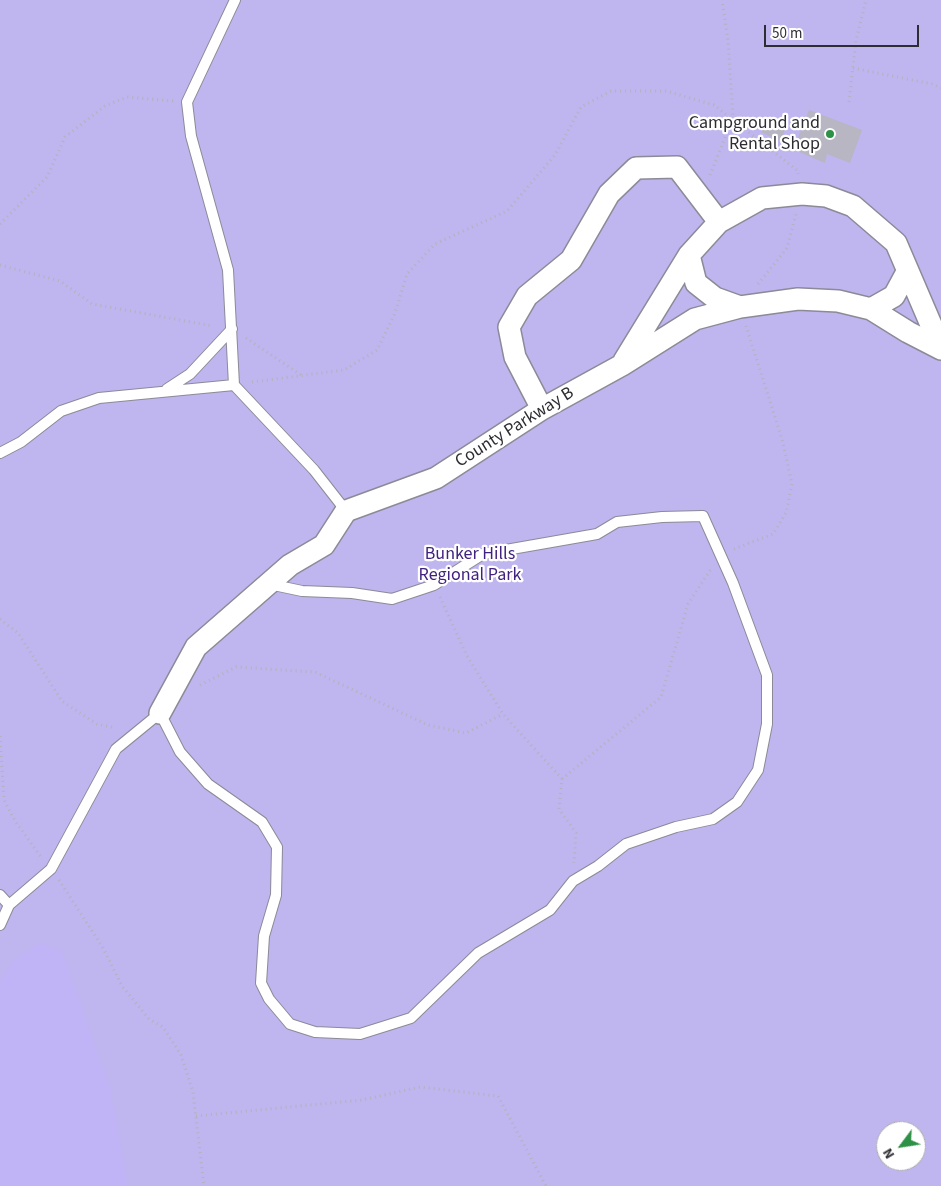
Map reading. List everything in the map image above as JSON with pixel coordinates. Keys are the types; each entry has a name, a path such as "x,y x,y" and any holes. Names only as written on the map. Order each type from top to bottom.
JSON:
{"street":[{"path":"542,409 515,357 509,327 527,296 571,260 609,194 636,168 677,167 719,222"},
{"name":"County Parkway B","path":"622,365 689,255 719,222 762,198 802,194 826,196 853,206 896,243 941,348"},
{"path":"689,255 696,282 715,298 740,307"},
{"path":"871,309 894,296 907,272"},
{"name":"County Parkway B","path":"346,511 436,478 542,409 622,365 696,319 740,307 798,300 838,302 871,309 908,332 941,348"},
{"path":"160,713 196,647 290,565 324,545 346,511"}],"lane":[{"path":"235,0 187,102 191,136 228,270 234,385 314,470 346,511"},
{"path":"165,390 190,374 232,329"},
{"path":"0,453 21,442 61,411 99,398 165,390 234,385"},
{"path":"0,925 9,905 51,869 116,749 134,732 160,713 186,759 208,784 262,822 277,848 276,894 264,936 261,983 269,999 290,1024 315,1032 360,1034 411,1018 478,953 550,910 573,881 598,866 626,844 676,826 713,819 737,802 758,770 767,724 767,675 733,583 703,516 662,517 617,522 597,534 483,554 434,585 392,599 302,591 269,584"},
{"path":"0,896 9,905"}],"path":[{"path":"700,199 733,118 728,40 722,0"},
{"path":"849,102 856,40 866,0"},
{"path":"853,68 932,84 941,88"},
{"path":"234,385 344,370 377,350 395,313 407,274 434,244 507,211 555,155 582,106 611,91 666,91 714,105 733,118"},
{"path":"0,224 47,177 65,137 105,106 128,97 187,102"},
{"path":"0,265 60,281 92,304 232,329 302,376"},
{"path":"434,585 467,656 503,714 562,779 559,809 576,833 573,881"},
{"path":"0,619 18,633 62,701 97,724 134,732"},
{"path":"197,686 236,667 315,672 428,724 466,733 503,714"},
{"path":"0,736 4,800 16,821 74,901 103,948 122,986 149,1019 163,1027 181,1055 193,1092 204,1186"},
{"path":"196,1116 362,1100 420,1087 498,1096 546,1186"}],"green space":[{"name":"Bunker Hills Regional Park","path":"0,0 941,0 941,1186 0,1186"}],"shaded area":[{"path":"40,943 62,951 110,1088 128,1186 0,1186 0,980 14,960"}],"building":[{"name":"Campground and Rental Shop","path":"809,110 862,130 850,163 827,154 825,163 797,151 802,140 798,138"},
{"path":"766,120 785,130 780,141 761,132"}],"place":[{"name":"Campground and Rental Shop","path":"830,134"}]}
